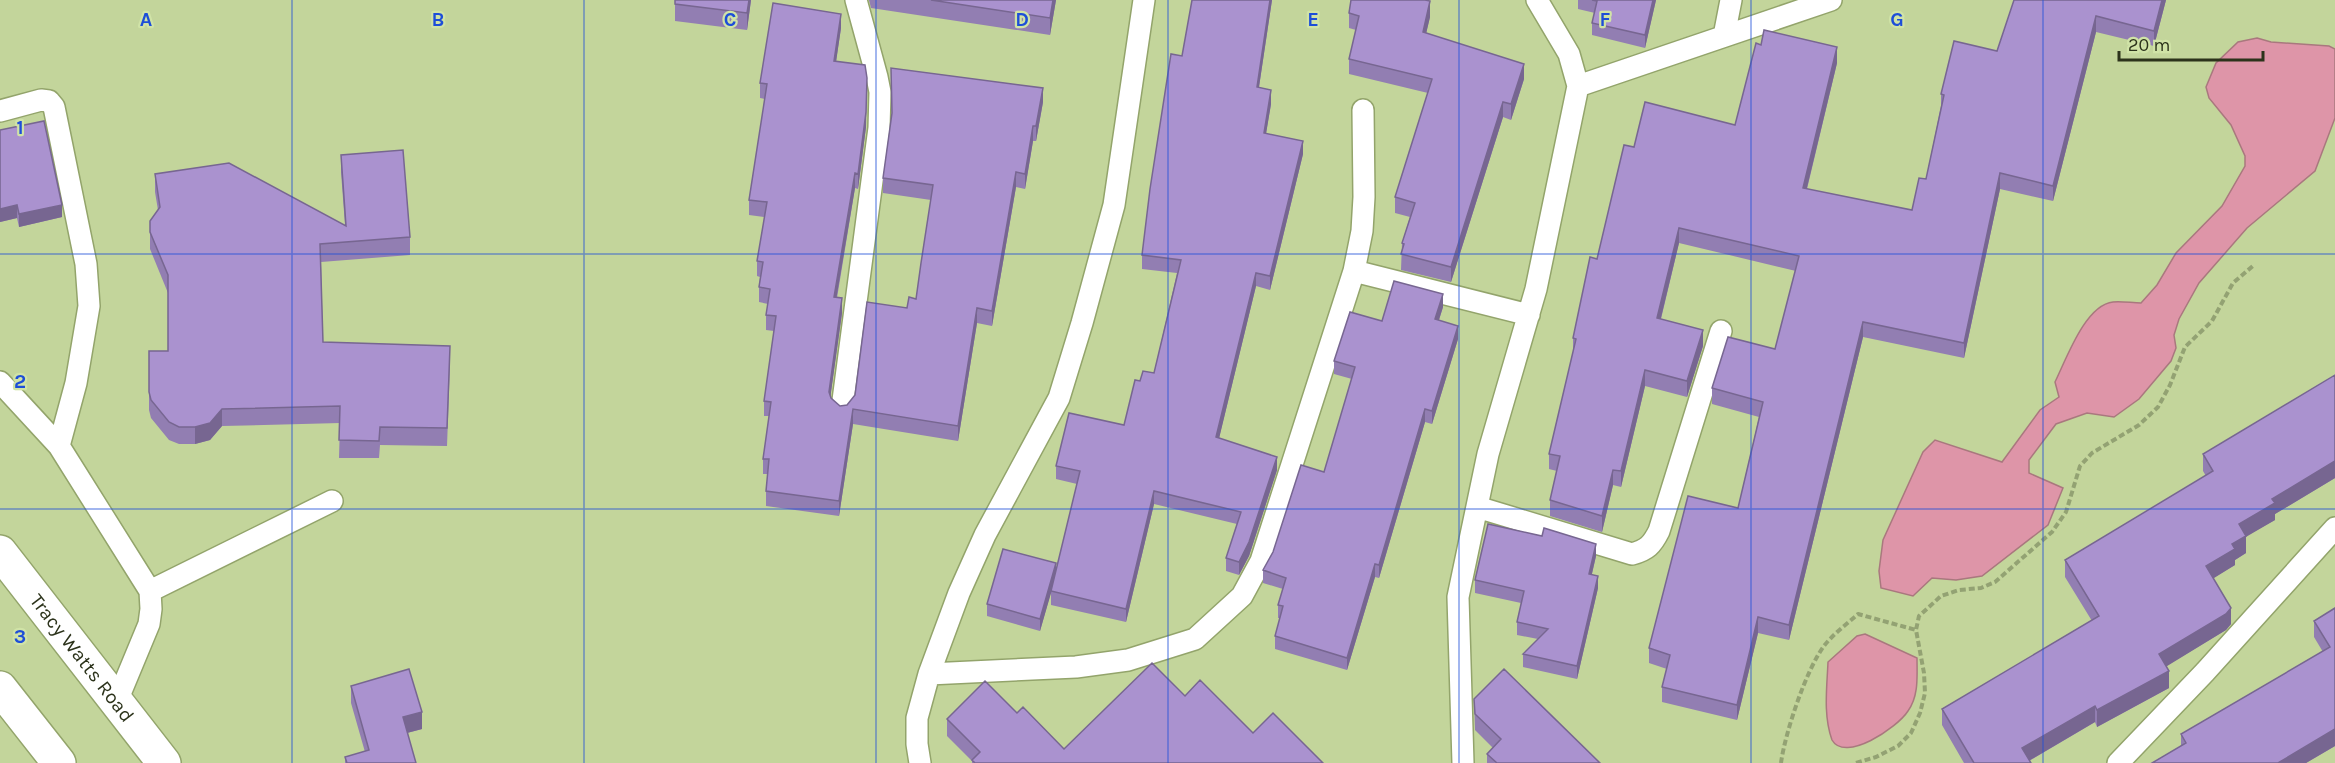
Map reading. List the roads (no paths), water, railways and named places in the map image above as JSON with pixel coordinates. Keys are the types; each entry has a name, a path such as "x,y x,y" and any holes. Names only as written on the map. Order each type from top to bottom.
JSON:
{"main road":[{"name":"Tracy Watts Road","path":"0,552 164,763"},
{"path":"0,688 59,763"}],"lane":[{"path":"842,408 879,128 878,77 856,0"},
{"path":"920,763 916,744 917,718 928,674 959,593 985,535 1059,398 1082,323 1114,205 1144,0"},
{"path":"1463,763 1458,597 1488,454 1536,289 1578,86 1569,54 1537,0"},
{"path":"1724,36 1731,0"},
{"path":"1578,86 1831,0"},
{"path":"0,111 41,100 49,101 54,108 86,264 89,306 76,383 59,446"},
{"path":"928,674 1076,667 1128,660 1195,639 1242,596 1261,561 1354,271 1362,231 1364,197 1363,110"},
{"path":"1354,271 1528,315"},
{"path":"1477,507 1632,554 1645,550 1653,543 1659,531 1721,332"},
{"path":"0,382 59,446 150,591 149,624 117,701"},
{"path":"150,591 332,501"},
{"path":"2118,763 2335,528"}]}
